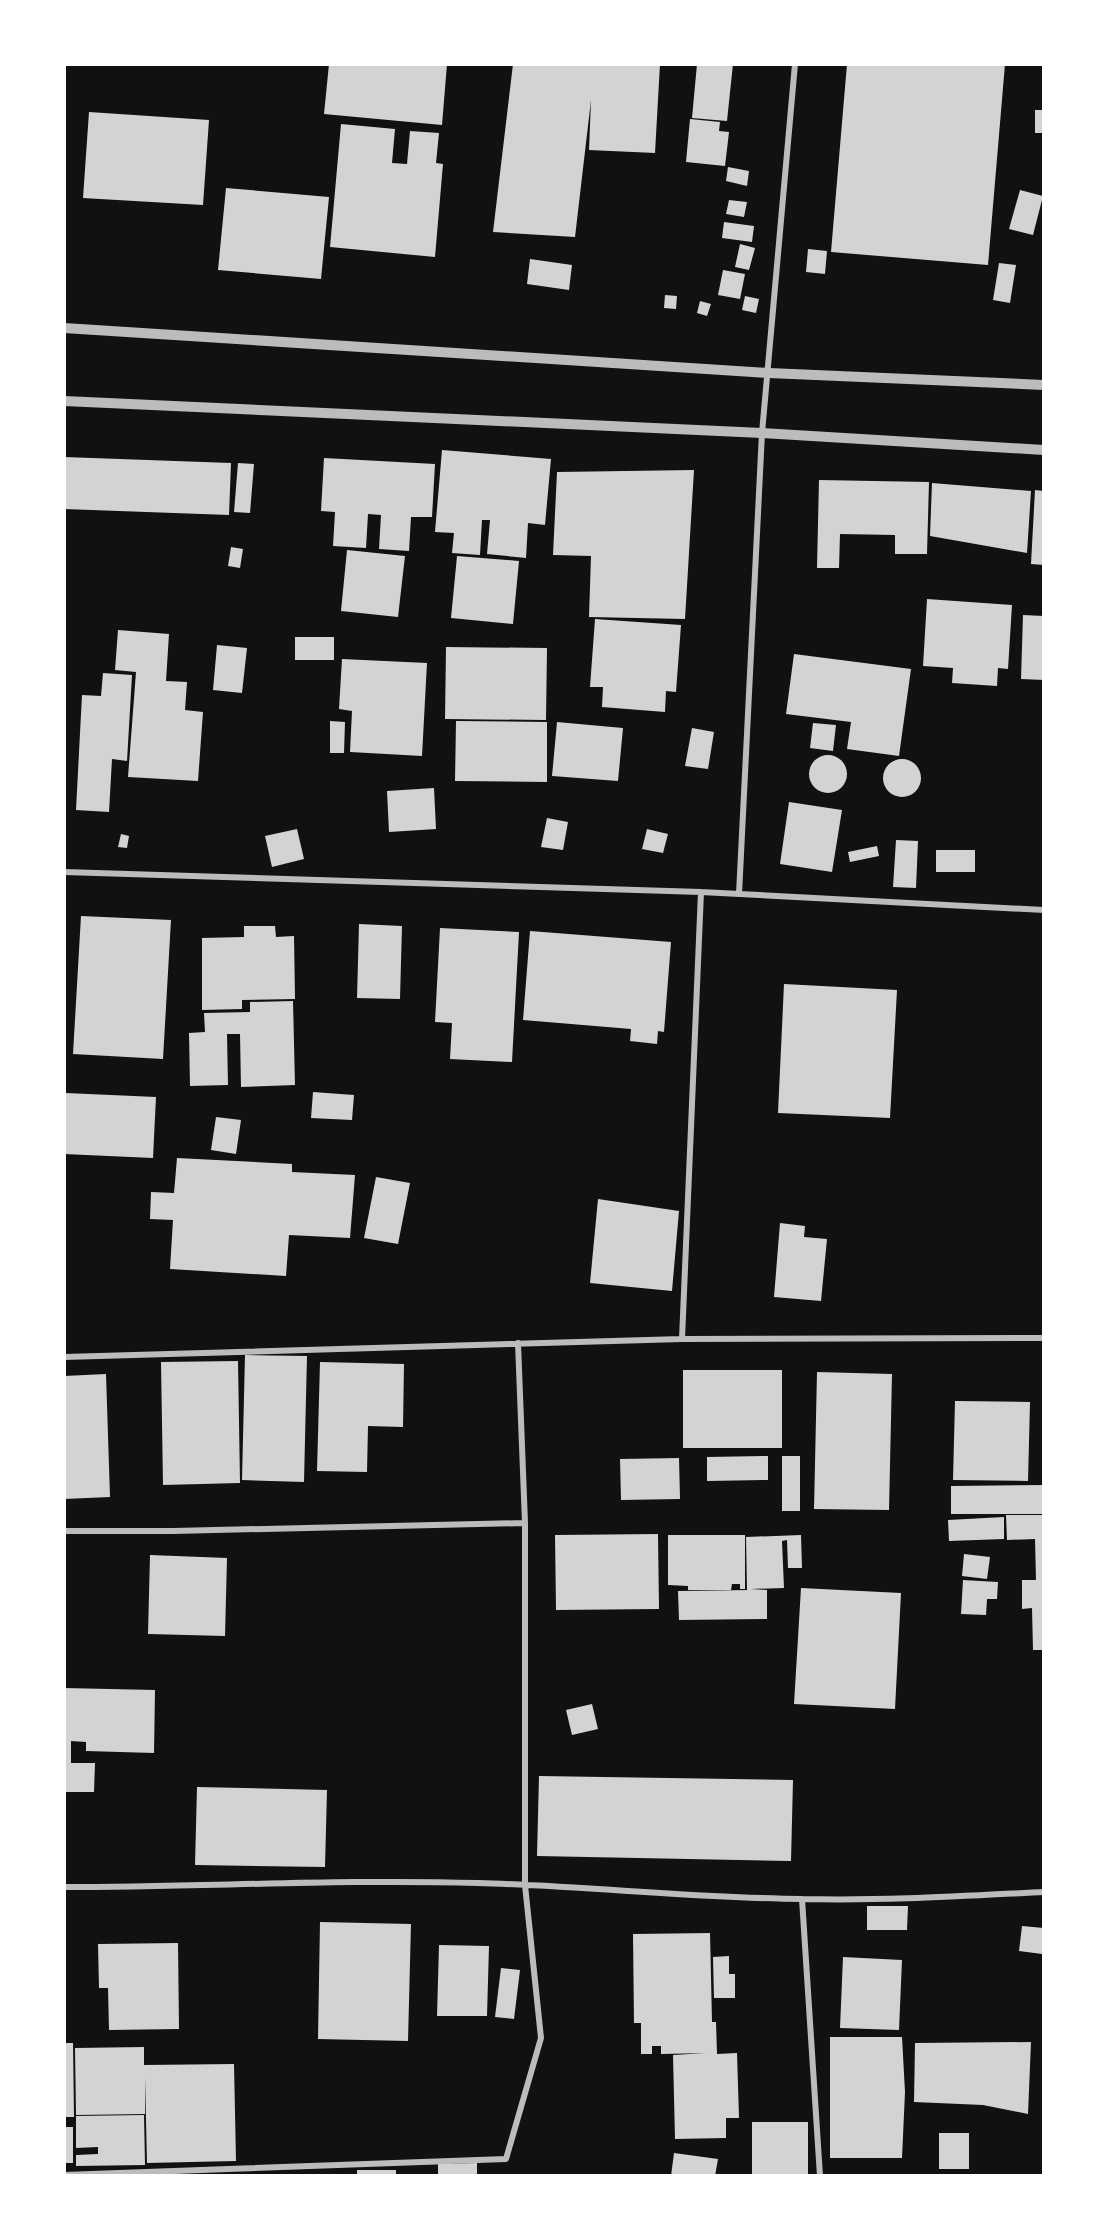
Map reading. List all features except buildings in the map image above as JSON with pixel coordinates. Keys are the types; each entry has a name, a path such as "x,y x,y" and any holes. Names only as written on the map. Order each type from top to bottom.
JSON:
{"street":[{"path":"739,894 762,433 795,64"},
{"path":"64,328 769,373 1044,385"},
{"path":"64,401 762,433 1044,450"},
{"path":"64,872 701,892 1044,910"},
{"path":"682,1339 701,892"},
{"path":"64,1357 682,1339 1044,1338"},
{"path":"64,2175 506,2159 541,2038 525,1885 525,1523 518,1344"},
{"path":"64,1531 173,1531 525,1523"},
{"path":"64,1887 174,1887 391,1881 525,1885 802,1899 955,1897 1044,1892"},
{"path":"802,1899 820,2175"}]}
